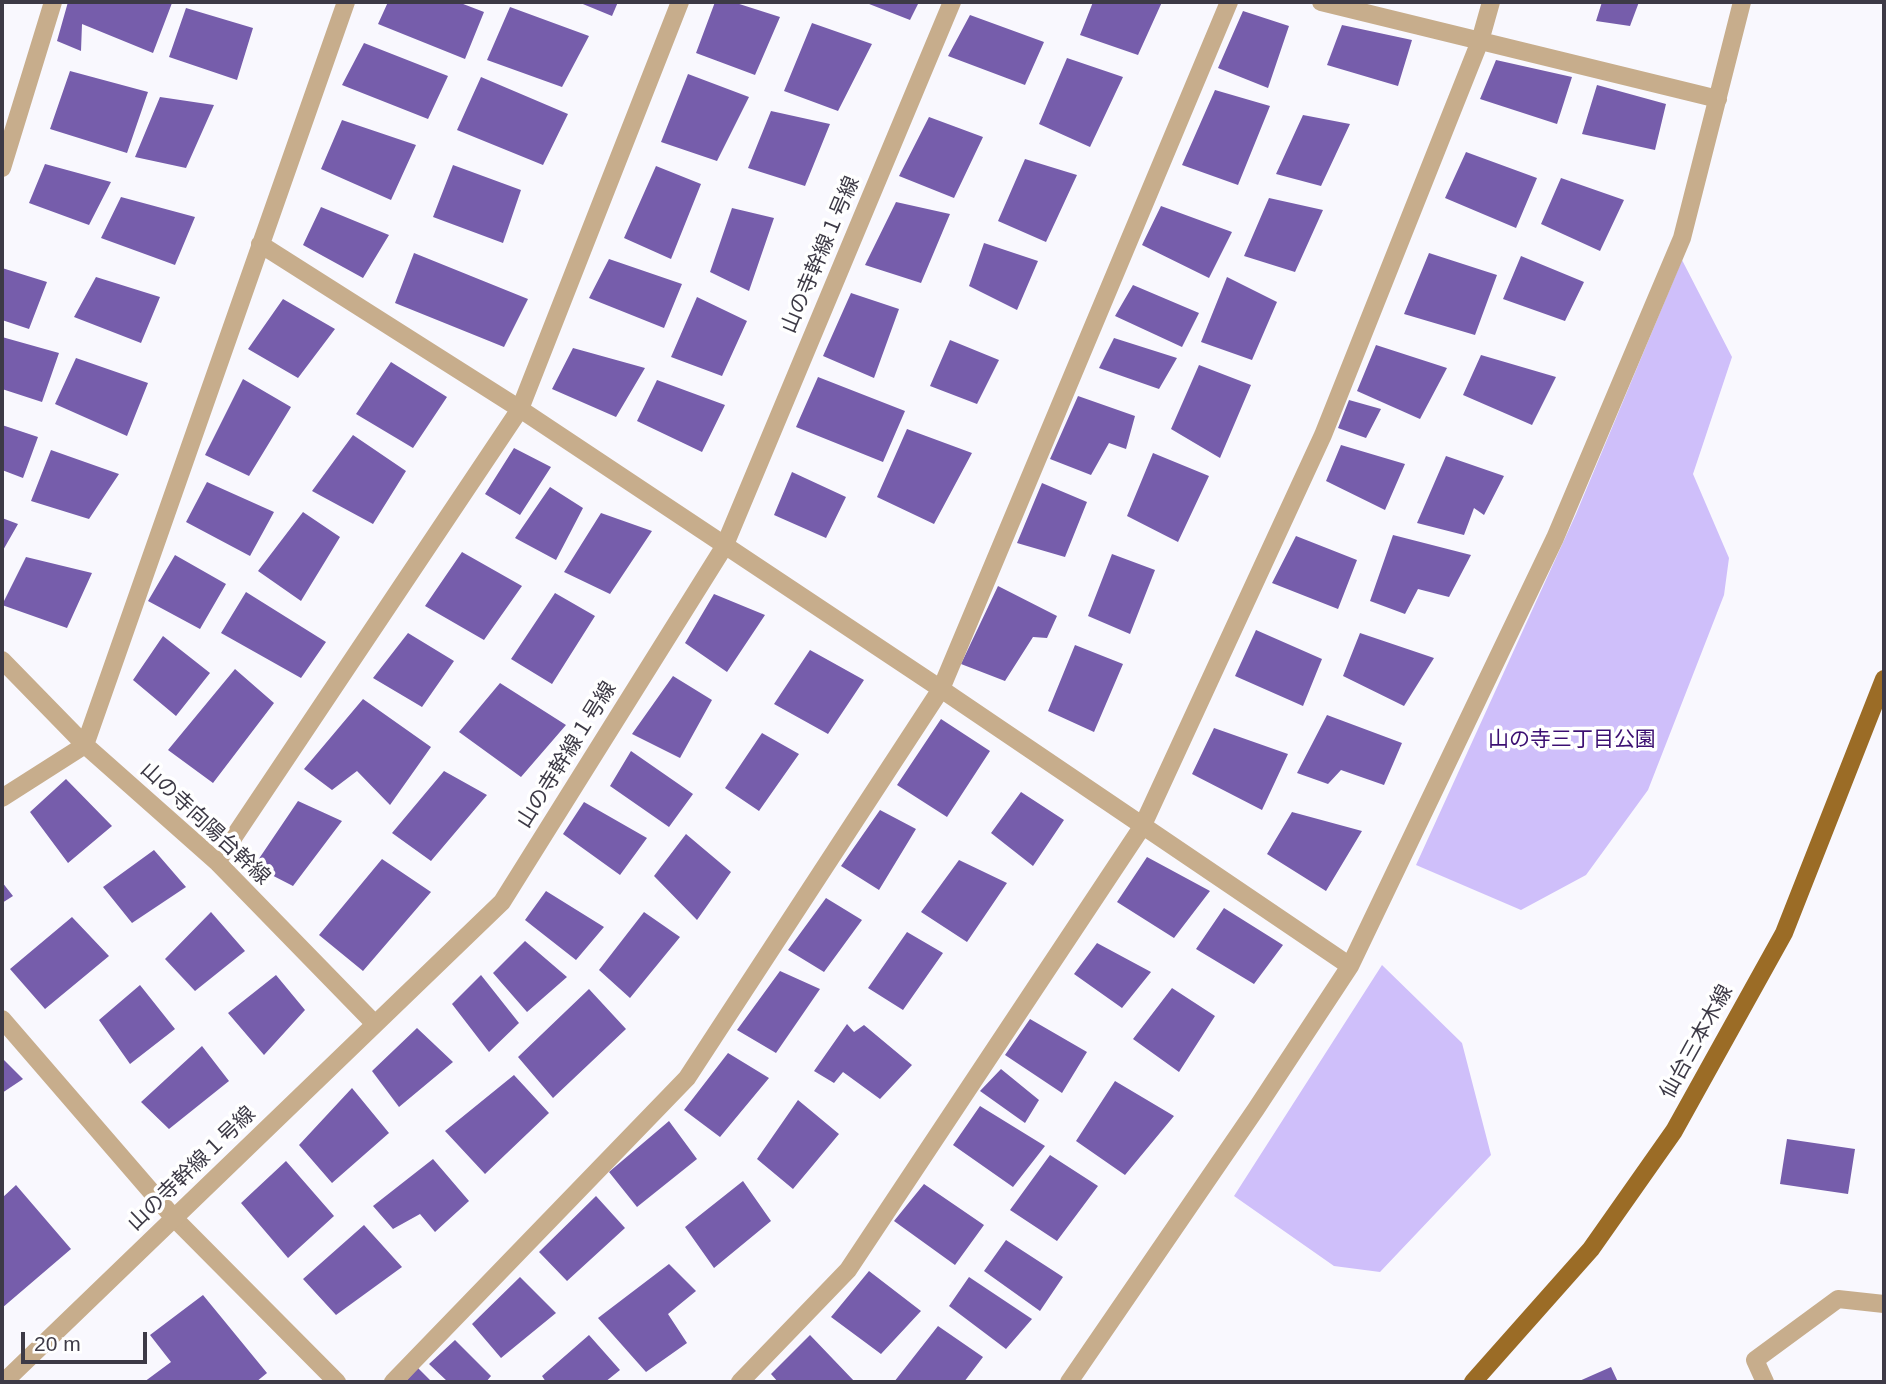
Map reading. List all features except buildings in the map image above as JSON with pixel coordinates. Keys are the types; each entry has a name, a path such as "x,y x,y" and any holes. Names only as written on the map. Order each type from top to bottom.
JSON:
{"main road":[{"name":"仙台三本木線","path":"1474,1382 1591,1250 1674,1131 1784,933 1884,679"}],"street":[{"path":"2,168 53,2"},
{"path":"2,799 85,745 346,2"},
{"path":"217,862 520,410 680,2"},
{"name":"山の寺幹線１号線","path":"4,1382 502,902 724,547 952,2"},
{"path":"393,1382 687,1078 941,689 1229,2"},
{"path":"1321,2 1718,99"},
{"path":"740,1382 848,1270 1142,827 1323,435 1480,41 1491,2"},
{"path":"1069,1382 1256,1110 1350,966 1555,538 1682,237 1742,2"},
{"path":"260,244 520,410 941,689 1350,966"},
{"name":"山の寺向陽台幹線","path":"2,660 85,745 217,862 374,1023"},
{"path":"2,1019 174,1218 337,1382"},
{"path":"1765,1382 1755,1360 1838,1299 1884,1304"}],"green space":[{"name":"山の寺三丁目公園","path":"1682,260 1732,357 1693,474 1729,558 1724,595 1648,790 1586,875 1521,910 1416,865 1576,514"},
{"path":"1382,965 1462,1043 1491,1155 1380,1272 1334,1266 1234,1196"}]}
